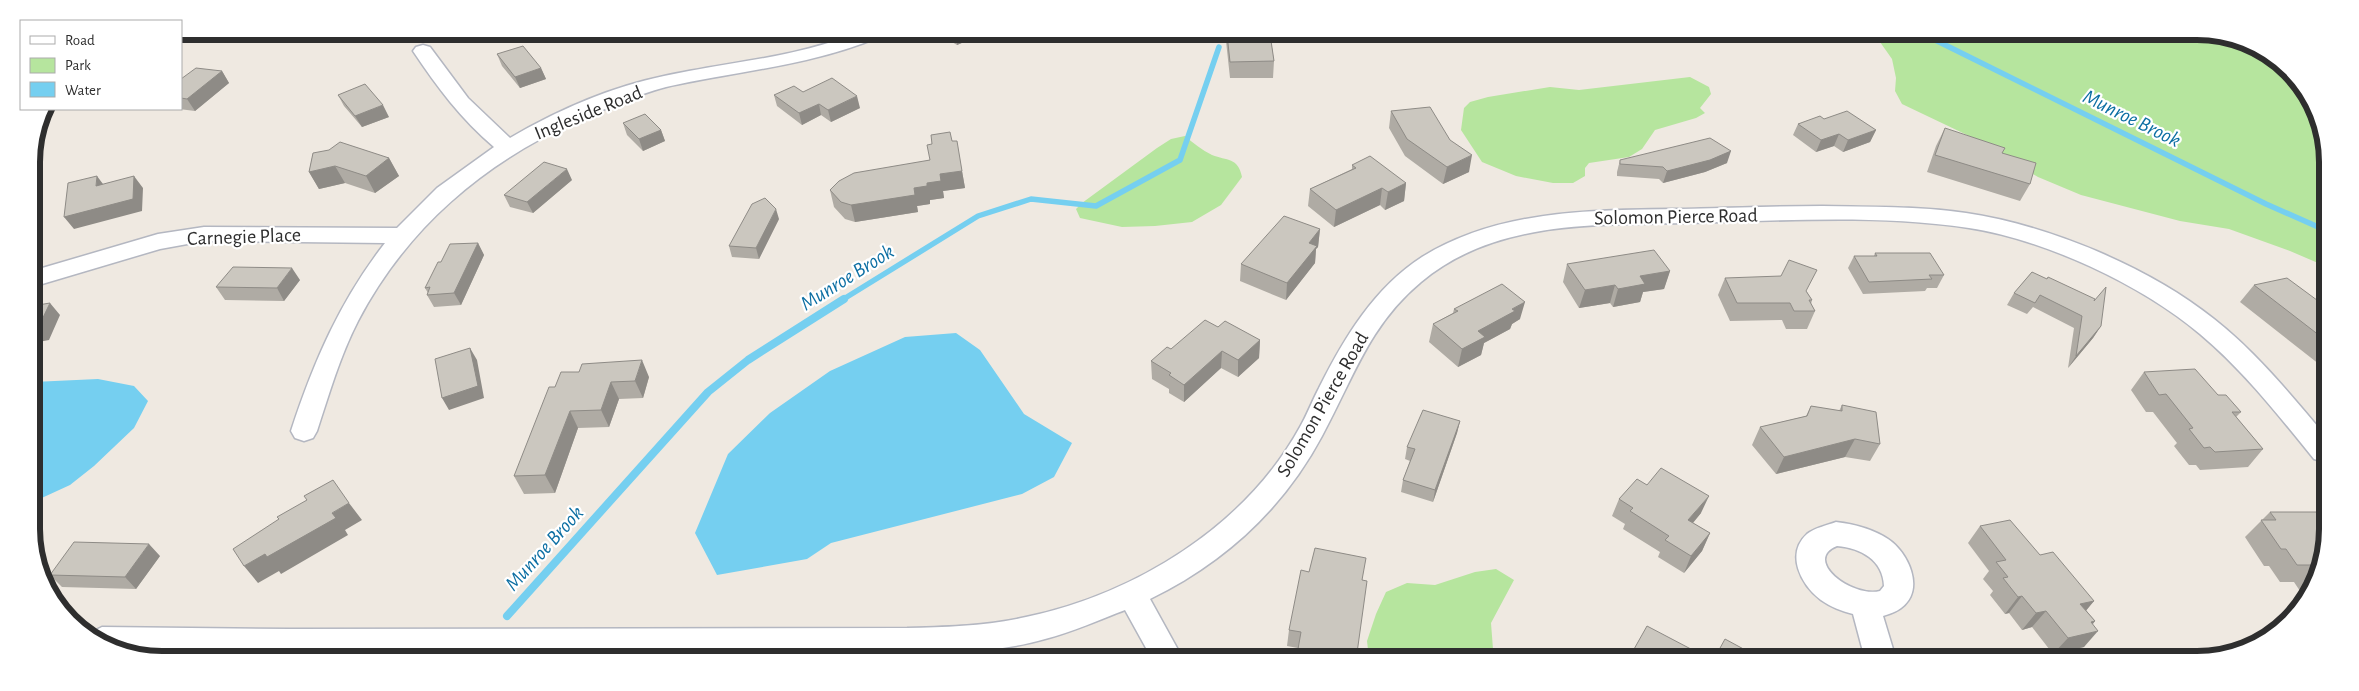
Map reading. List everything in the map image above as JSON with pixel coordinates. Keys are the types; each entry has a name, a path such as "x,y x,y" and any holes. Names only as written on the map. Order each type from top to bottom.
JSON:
{"street":[{"name":"Ingleside Road","path":"304,431 314,393 342,329 371,277 419,215 449,188 507,147 561,118 662,83 813,53 854,40"},
{"path":"424,51 457,102 507,147"},
{"name":"Solomon Pierce Road","path":"111,640 345,642 580,640 816,643 967,639 1043,626 1132,595 1182,569 1220,543 1255,510 1280,480 1312,431 1339,373 1375,312 1397,290 1430,263 1467,243 1538,224 1591,217 1823,214 1925,216 1976,222 2039,238 2103,264 2165,297 2216,334 2284,405 2319,446"},
{"name":"Carnegie Place","path":"40,277 158,242 204,234 270,233 401,236"},
{"path":"1132,595 1163,651"},
{"path":"1865,604 1879,651"}],"green space":[{"path":"1879,40 2197,40 2228,44 2258,56 2289,82 2298,94 2313,123 2319,154 2319,263 2229,229 2180,221 2081,195 2038,177 1967,135 1902,104 1895,91 1896,78 1892,59"},
{"path":"1690,77 1709,87 1711,94 1700,108 1705,113 1696,118 1655,130 1642,149 1629,157 1589,163 1585,168 1585,176 1573,183 1553,183 1516,176 1482,162 1461,130 1464,108 1470,102 1488,97 1550,87 1579,90"},
{"path":"1185,136 1208,153 1231,161 1238,166 1242,177 1221,205 1192,222 1155,226 1122,227 1080,218 1076,209 1082,203 1157,148 1171,139"},
{"path":"1496,569 1514,580 1491,623 1492,651 1368,651 1367,641 1386,592 1407,583 1435,585 1475,572"}],"water":[{"path":"956,333 980,350 1024,414 1072,443 1054,477 1022,494 831,543 807,559 717,575 695,533 728,454 770,413 830,371 905,337"},
{"path":"98,379 134,386 148,401 134,428 94,466 70,485 40,499 40,382"}],"building":[{"path":"1228,40 1271,40 1274,61 1230,62"},
{"path":"523,46 541,68 515,77 497,54"},
{"path":"196,68 222,71 187,99 182,98 182,78"},
{"path":"832,78 857,96 828,110 819,104 799,113 774,95 794,86 803,92"},
{"path":"365,84 383,105 355,116 338,95"},
{"path":"1430,107 1450,140 1472,155 1447,167 1407,139 1391,111"},
{"path":"1847,111 1876,130 1848,140 1839,134 1821,140 1798,124 1820,116 1824,119"},
{"path":"645,114 661,130 639,139 623,123"},
{"path":"1945,128 2005,148 2002,153 2036,163 2030,184 1935,155"},
{"path":"950,132 952,141 957,141 962,171 940,174 941,181 927,183 927,186 914,188 915,195 851,205 841,202 830,190 839,181 854,173 930,160 927,145 932,144 931,135"},
{"path":"1710,138 1731,151 1710,160 1667,171 1663,167 1620,164 1620,160"},
{"path":"340,142 389,158 366,176 335,166 309,172 313,153 329,150"},
{"path":"1370,156 1406,183 1388,192 1382,188 1336,210 1310,189 1356,168 1352,165"},
{"path":"544,162 567,169 527,202 504,195"},
{"path":"97,176 96,186 134,176 133,199 64,217 68,183"},
{"path":"765,198 776,209 756,248 729,246 752,204"},
{"path":"1284,216 1320,229 1309,243 1317,246 1287,283 1241,264"},
{"path":"478,243 454,293 427,295 430,287 425,288 438,262 441,262 450,244"},
{"path":"1654,250 1670,271 1640,276 1645,284 1618,289 1615,285 1585,290 1567,264"},
{"path":"1875,253 1930,253 1944,275 1929,275 1932,279 1869,282 1854,256 1877,256"},
{"path":"1789,260 1817,270 1806,291 1812,300 1809,300 1815,311 1794,311 1790,303 1737,303 1725,278 1781,276"},
{"path":"233,267 292,268 277,288 216,287"},
{"path":"2032,272 2047,279 2048,277 2095,299 2094,301 2106,287 2101,326 2076,356 2082,316 2040,295 2035,303 2014,293"},
{"path":"2287,278 2319,302 2319,335 2254,285"},
{"path":"1502,284 1525,302 1512,309 1515,311 1478,331 1485,337 1462,349 1433,324 1458,311 1454,309"},
{"path":"50,303 40,324 40,305"},
{"path":"1205,320 1218,327 1225,321 1260,340 1238,360 1222,351 1184,385 1169,375 1171,373 1151,361 1167,347 1171,349"},
{"path":"470,348 478,386 442,398 435,359"},
{"path":"642,360 635,381 611,382 601,410 570,411 545,475 514,476 549,387 555,387 561,372 579,372 582,364"},
{"path":"2195,369 2218,395 2226,395 2241,412 2232,412 2263,449 2215,452 2210,447 2204,448 2189,429 2193,428 2166,394 2159,395 2144,372"},
{"path":"1842,405 1876,412 1880,444 1855,439 1784,457 1760,427 1807,416 1811,406 1842,411"},
{"path":"1423,410 1460,421 1435,490 1403,480 1415,449 1407,447"},
{"path":"1661,468 1709,496 1688,520 1710,533 1691,556 1665,540 1669,536 1630,511 1633,508 1619,499 1637,479 1647,485"},
{"path":"333,480 349,503 332,513 336,518 267,557 265,554 244,566 233,549 279,519 277,517 307,500 304,496"},
{"path":"2270,512 2316,512 2319,516 2318,545 2313,567 2311,565 2297,565 2286,549 2281,549 2261,520 2276,520"},
{"path":"2010,520 2040,555 2053,552 2094,601 2080,604 2095,621 2091,622 2098,631 2068,638 2046,611 2036,613 2022,596 2018,597 2003,578 2008,577 1996,562 2006,560 1980,526"},
{"path":"74,542 149,544 125,577 50,575"},
{"path":"1315,548 1366,558 1362,580 1367,581 1357,651 1306,651 1298,649 1301,632 1289,630 1301,570 1309,572"},
{"path":"1647,626 1695,651 1633,651"},
{"path":"1725,639 1747,651 1718,651"}],"waterway":[{"name":"Munroe Brook","path":"1935,40 2266,204 2319,227"},
{"name":"Munroe Brook","path":"842,300 978,216 1031,199 1096,206 1180,160 1219,47"},
{"name":"Munroe Brook","path":"507,616 708,392 748,360 844,299"}]}
